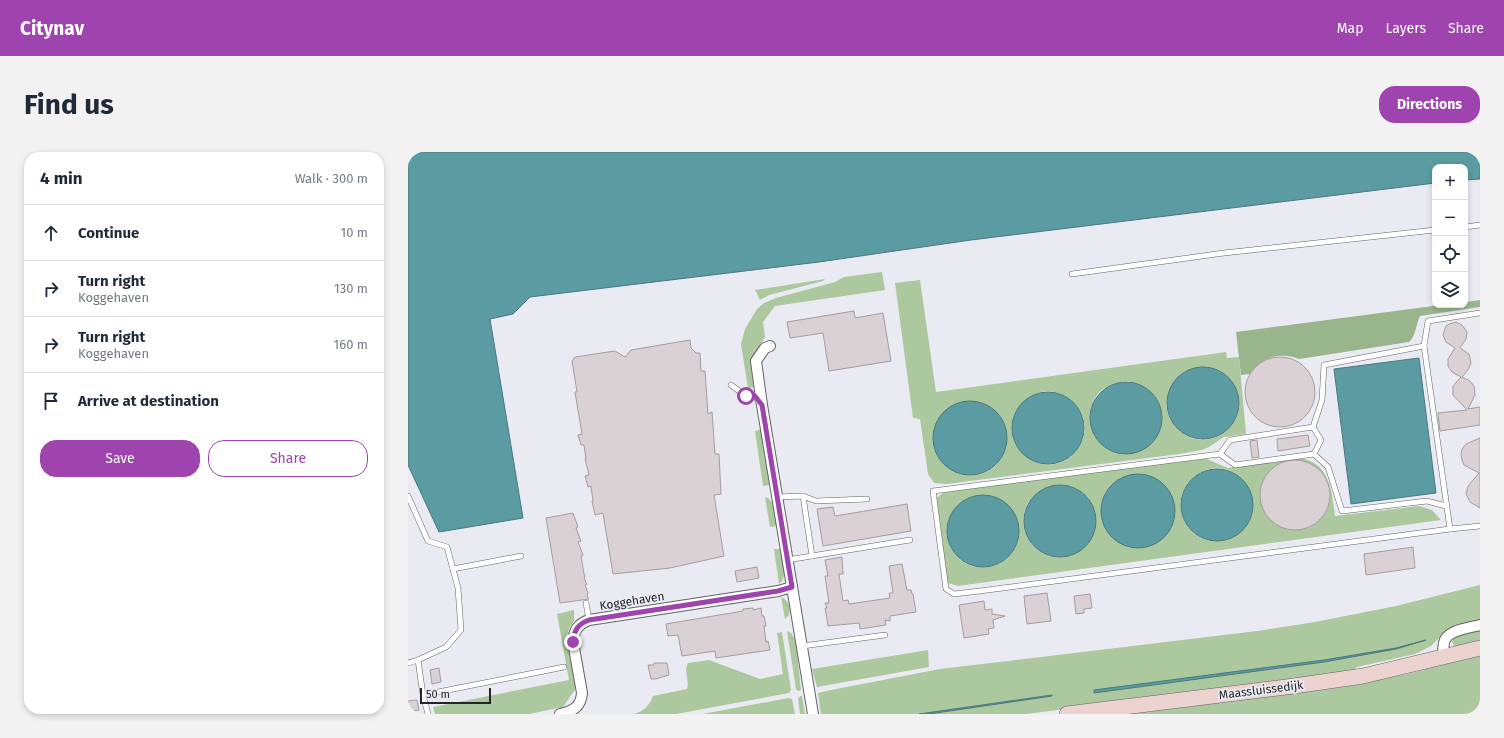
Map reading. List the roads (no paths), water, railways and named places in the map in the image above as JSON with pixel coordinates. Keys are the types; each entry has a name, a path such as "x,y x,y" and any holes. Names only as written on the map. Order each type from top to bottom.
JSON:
{"street":[{"path":"770,346 765,348 756,361 813,714"},
{"name":"Koggehaven","path":"560,714 574,710 581,700 582,693 573,642 577,628 582,623 589,620 778,591 792,587"},
{"path":"1443,657 1446,637 1453,633 1480,625"},
{"name":"Maassluissedijk","path":"1074,714 1363,676 1480,648"}],"lane":[{"path":"1468,227 1480,225"},
{"path":"1072,274 1224,253 1432,230"},
{"path":"1450,529 1424,346 1428,321 1480,313"},
{"path":"1313,427 1322,400 1324,365 1424,346"},
{"path":"731,386 746,396 754,395 762,405"},
{"path":"1220,454 1230,440 1313,427"},
{"path":"1313,427 1321,440 1314,454"},
{"path":"1314,454 1235,465 1220,454 933,491 946,589 954,594 980,591 1480,526"},
{"path":"1314,454 1328,467 1342,511 1427,501 1446,506"},
{"path":"408,496 428,541 447,547 458,588 461,630 446,647 408,663"},
{"path":"777,498 803,496 816,500 867,500"},
{"path":"803,496 812,556"},
{"path":"787,560 910,540"},
{"path":"453,569 521,556"},
{"path":"586,603 589,620"},
{"path":"802,646 885,635"},
{"path":"418,660 423,694 428,714"},
{"path":"423,694 564,667"}],"water":[{"path":"408,152 1480,152 1480,179 1468,180 1468,164 1432,164 1432,183 971,240 819,262 530,297 513,314 490,319 523,518 439,532 408,465"},
{"path":"1419,358 1436,493 1351,504 1334,369"},
{"path":"1196,367 1210,367 1217,369 1229,377 1237,389 1239,403 1237,417 1229,429 1217,437 1210,439 1196,439 1189,437 1177,429 1169,417 1167,410 1167,396 1169,389 1177,377 1189,369"},
{"path":"1119,382 1133,382 1140,384 1152,392 1160,404 1162,418 1160,432 1152,444 1140,452 1133,454 1119,454 1112,452 1100,444 1092,432 1090,425 1090,411 1092,404 1100,392 1112,384"},
{"path":"1041,392 1055,392 1062,394 1074,402 1082,414 1084,428 1082,442 1074,454 1062,462 1055,464 1041,464 1034,462 1022,454 1014,442 1012,435 1012,421 1014,414 1022,402 1034,394"},
{"path":"970,401 984,404 996,412 1004,424 1007,438 1004,452 996,464 984,472 970,475 956,472 944,464 936,452 933,438 936,424 944,412 956,404"},
{"path":"1217,469 1231,472 1243,479 1250,491 1253,505 1250,519 1243,531 1231,538 1217,541 1203,538 1191,531 1184,519 1181,505 1184,491 1191,479 1203,472"},
{"path":"1138,474 1152,477 1164,485 1172,497 1175,511 1172,525 1164,537 1152,545 1138,548 1124,545 1112,537 1104,525 1101,511 1104,497 1112,485 1124,477"},
{"path":"1053,485 1067,485 1074,487 1086,495 1094,507 1096,521 1094,535 1086,547 1074,555 1067,557 1053,557 1046,555 1034,547 1026,535 1024,528 1024,514 1026,507 1034,495 1046,487"},
{"path":"976,495 990,495 1009,505 1019,524 1019,538 1009,557 990,567 976,567 957,557 947,538 947,524 957,505"},
{"path":"1426,640 1396,649 1324,662 1094,693 1094,690 1324,660 1396,648"},
{"path":"1052,695 929,714 919,714"}]}
